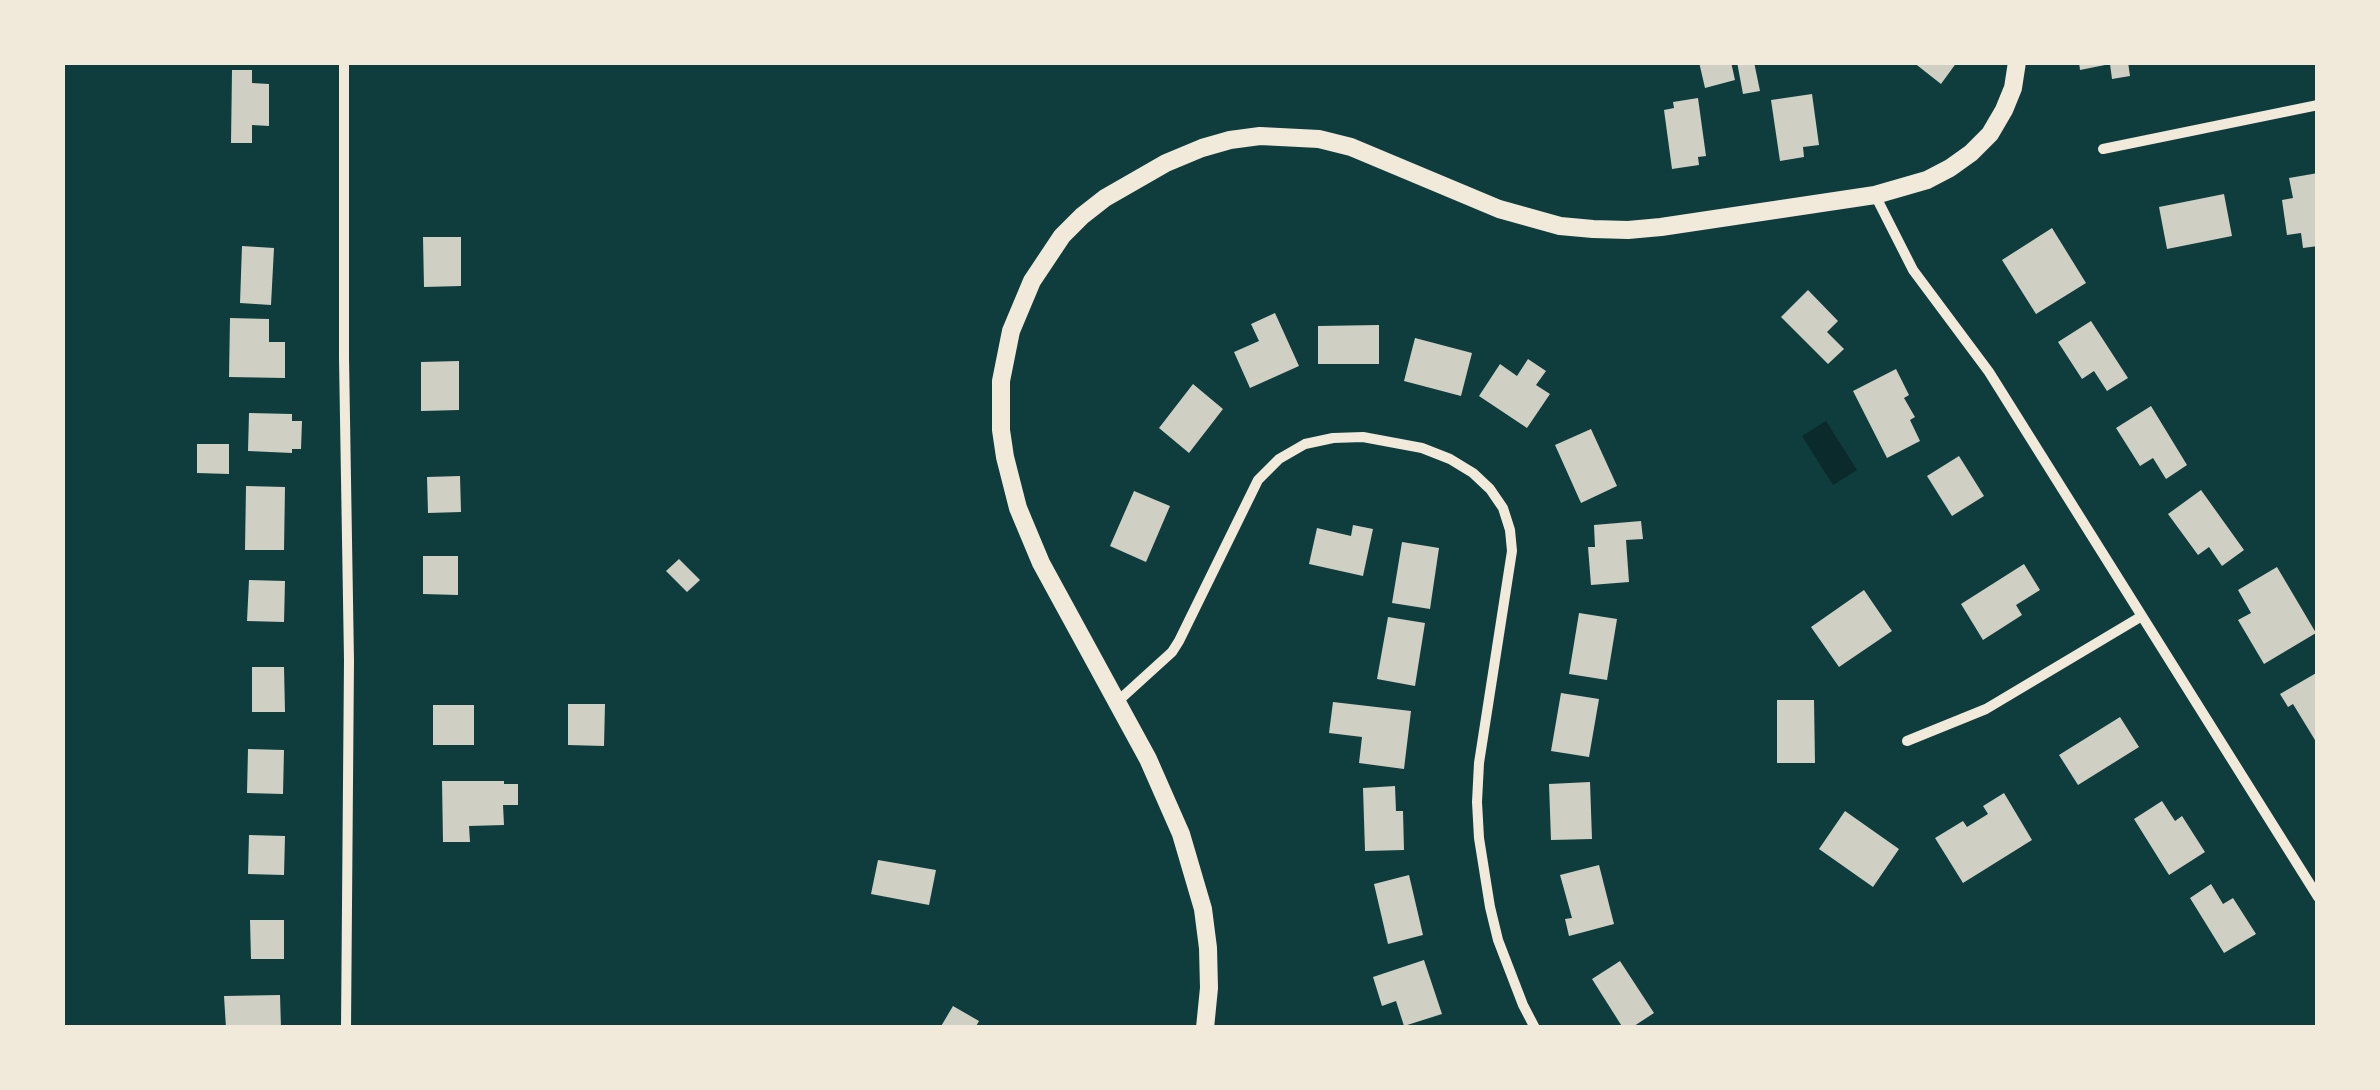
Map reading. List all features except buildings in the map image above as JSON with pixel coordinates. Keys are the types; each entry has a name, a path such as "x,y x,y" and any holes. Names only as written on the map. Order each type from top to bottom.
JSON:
{"street":[{"path":"344,62 349,660 346,1028"},
{"path":"1205,1028 1208,948 1193,870 1166,796 1041,563 1007,469 1000,405 1011,332 1032,281 1062,236 1082,216 1133,180 1202,148 1260,136 1319,139 1351,147 1499,210 1545,223 1593,230 1661,228 1875,194 1927,180 1971,153 1990,134 2004,110 2017,62"},
{"path":"2103,149 2318,105"},
{"path":"1875,194 1913,270 1990,372 2318,897"},
{"path":"1116,702 1180,641 1258,480 1279,459 1305,444 1363,437 1422,448 1473,473 1490,488 1503,508 1512,551 1481,745 1479,838 1498,940 1535,1028"},
{"path":"1908,741 1986,710 2142,616"}],"water":[{"path":"1826,421 1857,470 1833,485 1802,436"}]}
